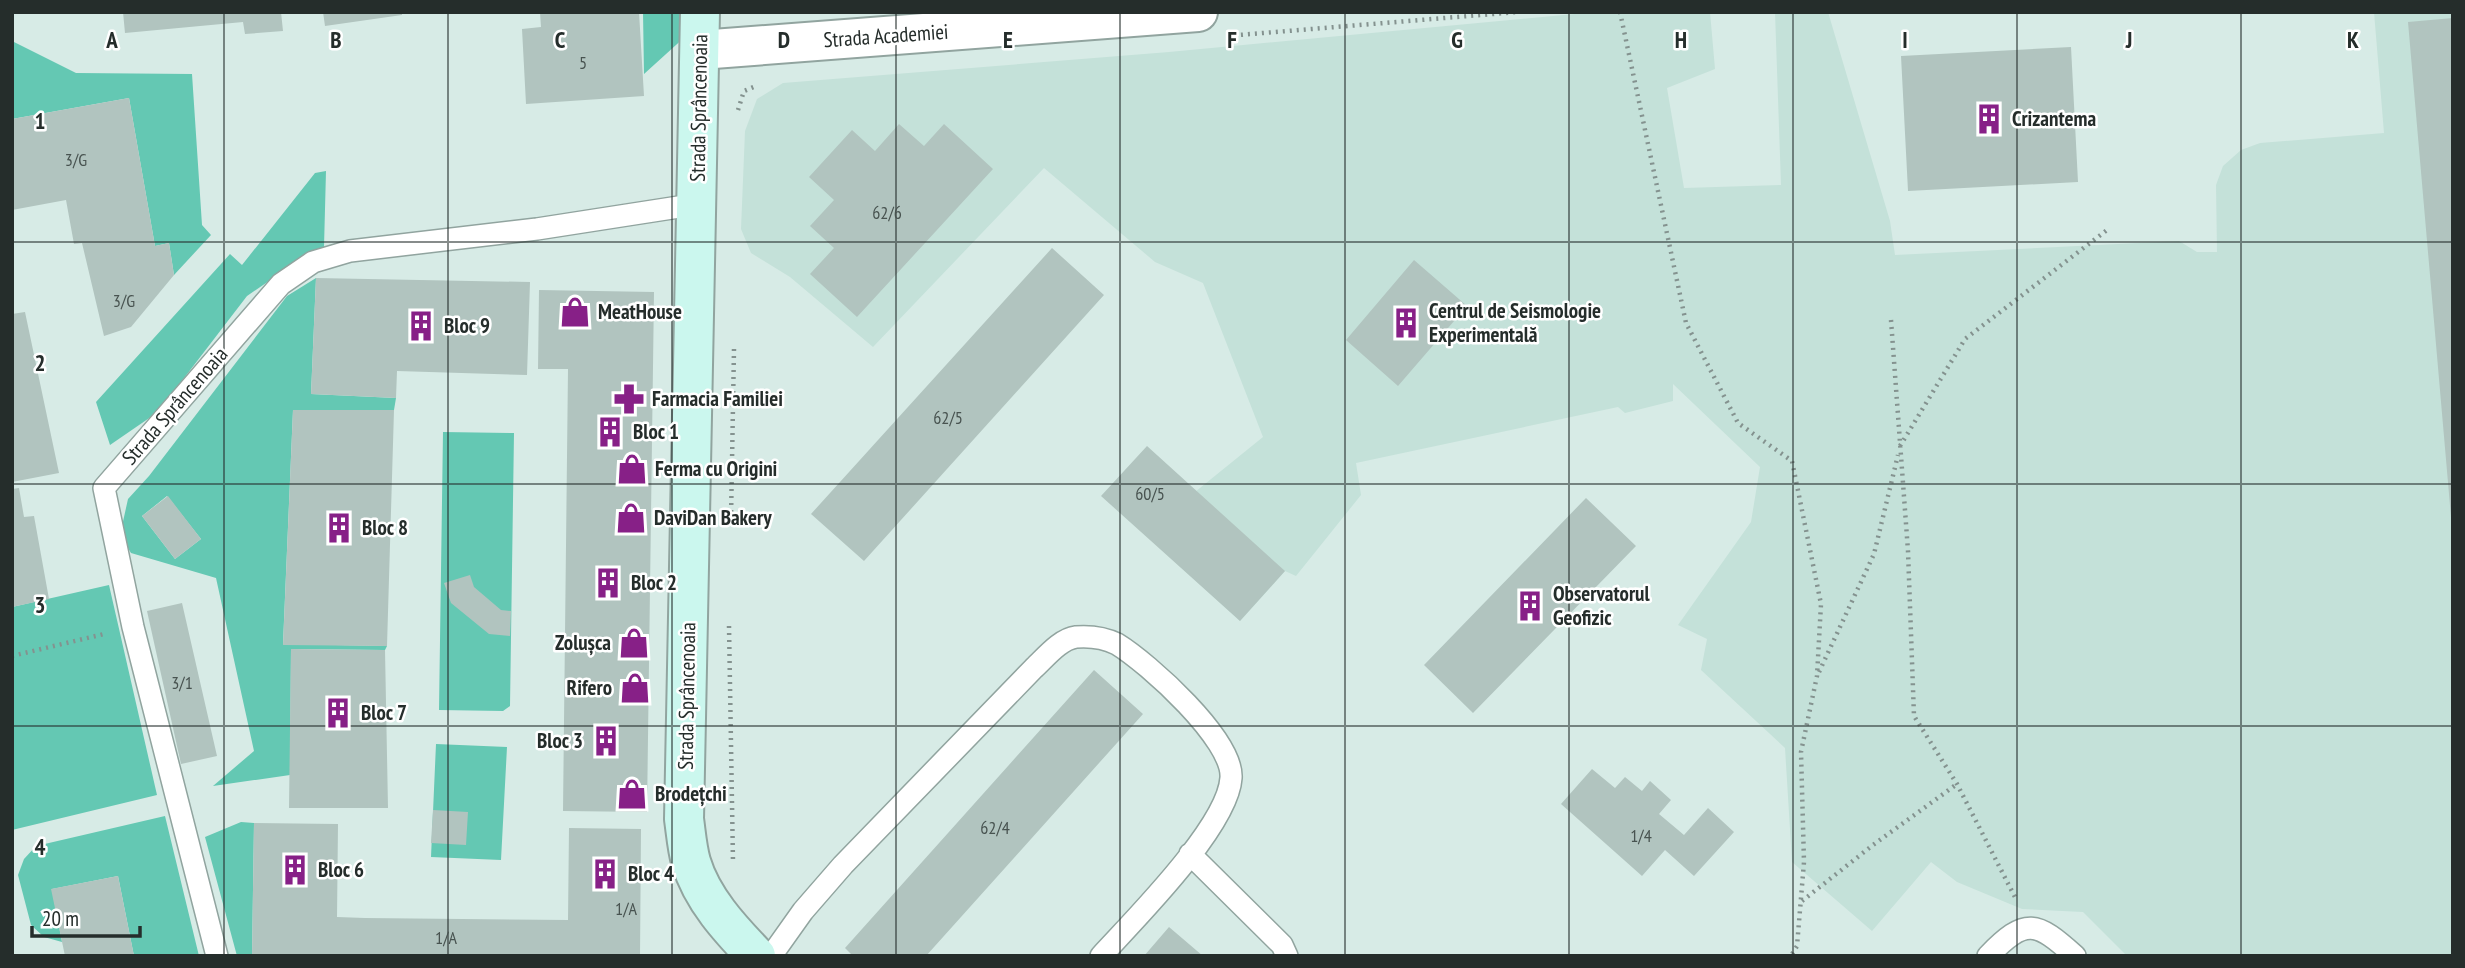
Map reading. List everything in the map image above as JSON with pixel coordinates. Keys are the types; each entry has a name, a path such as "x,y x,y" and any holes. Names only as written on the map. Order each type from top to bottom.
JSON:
{"street":[{"name":"Strada Sprâncenoaia","path":"700,12 684,819 691,862 705,893 729,927 756,956"},
{"name":"Strada Academiei","path":"700,50 1198,12"}],"lane":[{"name":"Strada Sprâncenoaia","path":"217,956 133,627 104,488 281,284 313,262 350,251 537,229 698,204"},
{"path":"771,956 803,911 881,825 947,761 1034,668 1072,637 1094,637 1115,643 1159,676 1219,741 1231,766 1231,780 1221,811 1174,876 1101,956"},
{"path":"1190,854 1282,945 1287,956"},
{"path":"1988,956 2010,933 2031,927 2052,936 2075,956"}],"path":[{"path":"1227,36 1517,12"},
{"path":"1620,12 1686,323 1738,423 1791,461 1821,604 1817,676 1801,752 1804,862 1797,946 1791,956"},
{"path":"736,115 744,91 765,82"},
{"path":"1817,676 1874,554 1899,448 1965,339 2107,230"},
{"path":"1891,320 1908,551 1914,716 1956,785 2031,927"},
{"path":"731,527 734,337"},
{"path":"729,620 734,866"},
{"path":"12,656 133,627"},
{"path":"1801,902 1873,845 1956,785"}],"shaded area":[{"path":"1595,12 1710,12 1715,69 1667,88 1684,188 1781,185 1775,12 1828,12 1890,221 1895,255 2179,241 2197,252 2217,252 2216,185 2223,166 2241,150 2260,143 2384,133 2374,12 2453,12 2453,956 2127,956 2083,912 2022,909 1957,882 1931,862 1872,931 1792,862 1785,748 1701,670 1707,639 1678,625 1751,522 1760,467 1673,384 1673,401 1625,413 1618,407 1356,463 1361,495 1296,576 1285,571 1240,621 1151,540 1195,492 1263,437 1203,283 1155,262 1044,168 873,347 790,277 751,253 741,229 745,131 757,99 783,83 1169,52"}],"green space":[{"path":"643,12 687,12 687,35 644,74"},
{"path":"12,41 76,73 192,74 202,225 211,235 174,275 169,243 155,246 129,98 12,119"},
{"path":"326,171 324,247 298,261 247,296 158,412 110,445 96,402 230,254 242,265 315,173"},
{"path":"316,278 311,394 396,398 394,410 293,410 283,644 387,646 385,650 291,649 290,775 213,786 254,751 216,578 131,553 120,535 128,499 149,476 287,296","holes":["167,496 201,539 175,559 142,516"]},
{"path":"443,432 514,433 510,706 503,711 439,710"},
{"path":"109,585 157,795 12,830 12,607"},
{"path":"436,744 507,747 501,860 431,857"},
{"path":"165,816 199,956 134,956 118,876 52,889 62,942 44,937 31,925 18,875 24,859 36,846"},
{"path":"241,822 254,823 252,956 237,956 205,837"}],"building":[{"path":"123,12 281,12 283,31 245,34 243,22 125,33"},
{"path":"323,12 402,12 402,15 325,26"},
{"path":"540,12 639,12 644,96 526,104 522,29 541,27"},
{"path":"2453,18 2453,517 2451,517 2408,22"},
{"name":"Crizantema","path":"2071,47 2078,182 1908,191 1901,56"},
{"path":"129,98 155,246 169,243 174,275 131,327 104,336 82,243 74,244 66,200 12,210 12,119"},
{"path":"899,124 924,146 944,124 993,169 857,317 810,274 834,248 810,226 834,200 809,177 852,130 875,151"},
{"path":"1052,248 1104,295 864,561 811,514"},
{"name":"Centrul de Seismologie Experimentală","path":"1414,260 1467,306 1398,386 1346,340"},
{"name":"Bloc 9","path":"316,278 530,282 527,375 397,371 396,398 311,394"},
{"path":"539,290 654,292 647,812 563,811 568,369 538,369"},
{"path":"25,312 59,473 12,482 12,314"},
{"name":"Bloc 8","path":"293,410 394,410 387,646 283,645"},
{"path":"1147,446 1285,571 1240,621 1101,496"},
{"path":"19,488 24,517 34,516 49,599 12,607 12,489"},
{"path":"168,496 201,539 175,559 142,516"},
{"name":"Observatorul Geofizic","path":"1586,498 1636,546 1473,713 1424,665"},
{"path":"470,575 474,587 501,610 511,611 510,636 489,634 451,603 444,583"},
{"path":"182,603 217,756 181,764 147,611"},
{"name":"Bloc 7","path":"291,649 385,650 388,808 289,808"},
{"path":"1094,670 1143,714 926,956 853,956 845,948"},
{"path":"1592,769 1615,788 1625,777 1642,791 1650,781 1671,800 1659,814 1684,835 1708,808 1734,832 1694,876 1665,850 1642,876 1561,804"},
{"path":"433,810 468,812 466,845 431,843"},
{"path":"254,823 338,824 337,917 365,918 568,920 569,828 641,829 640,956 252,956"},
{"path":"118,876 134,956 65,956 51,889"},
{"path":"1169,927 1203,956 1144,956"}],"place":[{"name":"Crizantema","path":"1989,119"},
{"name":"MeatHouse","path":"575,312"},
{"name":"Centrul de Seismologie Experimentală","path":"1406,323"},
{"name":"Bloc 9","path":"421,326"},
{"name":"Farmacia Familiei","path":"629,399"},
{"name":"Bloc 1","path":"610,432"},
{"name":"Ferma cu Origini","path":"632,469"},
{"name":"DaviDan Bakery","path":"631,518"},
{"name":"Bloc 8","path":"339,528"},
{"name":"Bloc 2","path":"608,583"},
{"name":"Observatorul Geofizic","path":"1530,606"},
{"name":"Zolușca","path":"634,643"},
{"name":"Rifero","path":"635,688"},
{"name":"Bloc 7","path":"338,713"},
{"name":"Bloc 3","path":"606,741"},
{"name":"Brodețchi","path":"632,794"},
{"name":"Bloc 6","path":"295,870"},
{"name":"Bloc 4","path":"605,874"}]}
